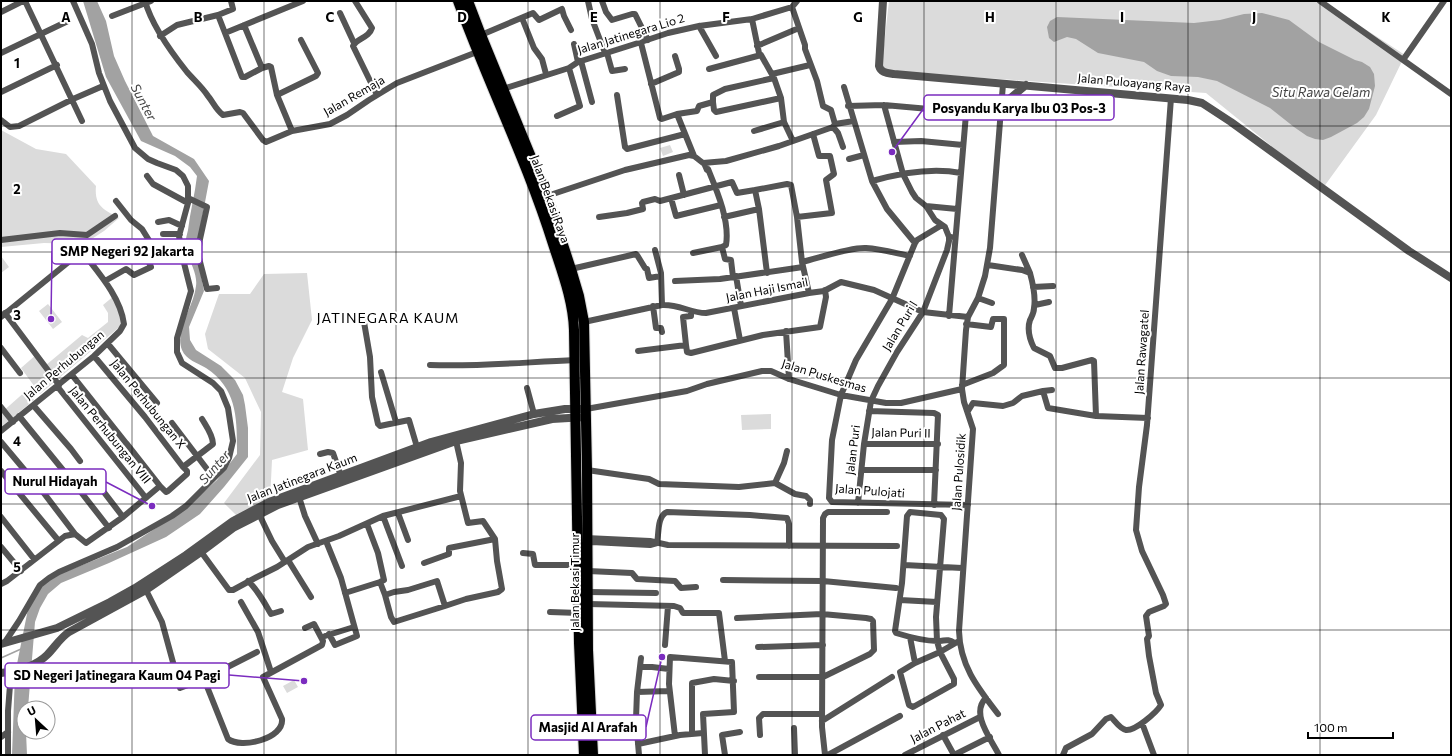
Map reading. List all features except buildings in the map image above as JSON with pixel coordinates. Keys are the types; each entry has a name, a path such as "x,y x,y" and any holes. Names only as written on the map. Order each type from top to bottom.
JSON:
{"main road":[{"name":"Jalan Bekasi Raya","path":"458,1 534,187 553,244 574,320 574,360 581,413"},
{"name":"Jalan Bekasi Raya","path":"468,1 547,196 571,269 584,322 581,413"},
{"name":"Jalan Bekasi Timur","path":"581,413 587,470 584,540 578,565 584,755"},
{"name":"Jalan Bekasi Timur","path":"581,413 584,540 588,571 590,720 592,755"}],"street":[{"path":"1,12 24,1 73,99 82,121"},
{"path":"6,642 20,621 40,585 49,578 117,547 172,516 186,506 224,468 229,458 233,441 228,408 223,394 213,383 182,363 177,352 177,338 191,291 180,244 180,234 189,200 188,186 183,176 176,170 157,164 135,148 103,86 92,44 73,1"},
{"path":"158,42 177,25 218,15 233,9 231,1"},
{"path":"225,33 303,1"},
{"path":"354,43 367,36 372,28 355,1"},
{"path":"588,1 593,23 612,71 625,69"},
{"path":"602,1 606,12 612,20 635,14 648,40"},
{"path":"797,1 792,7 810,65 817,81 823,106 831,110 834,126 838,133 842,147"},
{"name":"Jalan Puloayang Raya","path":"883,1 879,66 880,70 883,72 1196,101 1206,105 1409,251 1451,278"},
{"path":"1320,1 1451,94"},
{"path":"1402,60 1444,1"},
{"path":"112,16 147,2"},
{"name":"Jalan Remaja","path":"147,2 152,19 162,38 187,72 220,112 224,115 240,112 243,113 266,142 292,131 330,124 397,83 478,52"},
{"name":"Jalan Jatinegara Lio 2","path":"503,89 546,74 569,68 579,61 641,43 668,33 699,26 752,20 792,7"},
{"path":"481,35 533,13 539,20 562,9 571,30"},
{"path":"340,13 354,43 353,46 377,95"},
{"path":"218,15 242,77 245,77 262,68 269,66 271,67 277,95 292,131"},
{"path":"522,18 534,48 542,59 546,74"},
{"path":"752,20 759,53 762,55 773,76 781,98 784,122 793,141"},
{"path":"1,53 68,21"},
{"path":"244,25 262,68"},
{"path":"699,26 716,56"},
{"path":"757,46 799,28"},
{"path":"277,95 316,76 318,73 302,40"},
{"path":"641,43 660,118 662,119 677,114 697,111 701,104 713,102"},
{"path":"574,44 592,102"},
{"path":"709,69 762,55"},
{"path":"651,84 679,72 674,56"},
{"path":"1,92 56,65"},
{"path":"781,98 716,112 714,110 713,102 713,95 725,89 810,65"},
{"path":"557,116 580,106 569,68"},
{"name":"Jalan Pulosidik","path":"998,714 972,680 957,642 973,429 964,402 962,387 966,324 978,298 988,266 1003,84"},
{"path":"1001,106 1026,85"},
{"path":"1,120 10,127 16,127 103,86"},
{"path":"844,87 848,106 854,121 872,182 887,209 915,243"},
{"path":"617,95 625,148 627,150 685,134"},
{"name":"Jalan Rawagatel","path":"1142,723 1161,705 1156,693 1149,656 1147,639 1149,636 1146,614 1165,606 1165,602 1142,551 1136,530 1139,487 1148,418 1171,98"},
{"path":"848,106 884,105 981,115"},
{"path":"884,105 902,174 916,198 926,206 935,220 945,227 952,237"},
{"path":"677,114 694,156 704,163 726,161 854,121"},
{"path":"949,316 954,258 952,237 961,174 966,114"},
{"path":"754,131 784,122"},
{"path":"797,217 832,213 826,180 834,174 830,156 819,155 813,134"},
{"path":"894,142 921,141 963,145"},
{"path":"547,196 626,170 689,155 694,156"},
{"path":"849,159 864,155"},
{"path":"693,253 722,247 726,245 727,237 721,205 715,186 704,163"},
{"path":"872,182 902,174 930,171 961,174"},
{"path":"679,175 684,195"},
{"path":"147,176 153,184 207,207 198,254 207,289 217,288"},
{"path":"599,217 643,209 643,202 655,199 660,201 732,182 737,193 791,184 797,217 802,264 809,293"},
{"path":"755,190 759,209 767,273"},
{"path":"671,198 676,216 721,205"},
{"path":"116,201 132,220 142,229 155,250"},
{"path":"926,206 957,209"},
{"path":"724,217 759,209"},
{"path":"1,240 60,233 87,234 115,216"},
{"path":"158,222 169,220 182,226"},
{"path":"841,394 856,360 892,299 915,243 917,240 942,225"},
{"path":"163,234 180,234"},
{"name":"Jalan Puri I","path":"871,401 897,352 923,312 949,241 952,237"},
{"path":"104,280 126,269 134,275 151,267 146,255 160,247 180,244"},
{"path":"722,247 724,259 731,260 741,306"},
{"path":"675,281 767,273 855,249 865,248 881,250 910,256"},
{"path":"655,250 661,276 662,305"},
{"path":"571,269 636,254 647,269 649,277 661,276"},
{"name":"Jalan Perhubungan","path":"1,431 72,375 108,344 120,331 124,324 121,311 116,300 104,280 85,256 80,255 76,256 3,315"},
{"path":"1022,255 1030,273 1033,287 1035,305 1029,322 1029,330 1033,346 1037,350 1050,356 1055,368 1062,368 1092,360 1094,361 1096,416"},
{"path":"944,258 954,258"},
{"path":"988,266 1022,270 1030,273"},
{"name":"Jalan Haji Ismail","path":"584,322 653,306 672,304 691,312 706,313 825,290 838,283 844,282 874,290 923,312 968,317"},
{"path":"1033,287 1054,286"},
{"path":"691,312 691,316 683,317 687,352 691,353 763,334 820,327 826,298 825,290"},
{"path":"978,298 992,303"},
{"path":"1035,305 1049,302"},
{"path":"653,306 656,328 661,328 662,332"},
{"path":"734,308 740,340"},
{"name":"Jalan Perhubungan VIII","path":"3,315 146,498"},
{"name":"Jalan Puskesmas","path":"581,413 687,391 707,384 762,371 771,371 789,379 871,401 901,403 962,387 992,373 1004,365 1004,319 993,319 991,327 966,324"},
{"path":"364,322 370,357 372,397 378,424 380,426 410,420 417,448"},
{"path":"786,331 789,379"},
{"path":"108,344 157,403"},
{"path":"638,351 686,345"},
{"path":"1,348 20,373"},
{"name":"Jalan Perhubungan X","path":"94,356 145,417 183,467"},
{"path":"430,365 498,365 574,360"},
{"path":"381,372 396,422"},
{"path":"72,375 166,492 187,474 187,471 183,467 212,445 213,441 202,419"},
{"path":"527,388 534,414"},
{"path":"968,411 973,403 1004,406 1013,403 1022,396 1052,390"},
{"path":"1043,391 1048,408 1096,416 1148,418"},
{"name":"Jalan Pulojati","path":"841,394 832,440 829,498 832,502 968,505"},
{"name":"Jalan Puri","path":"858,503 864,444 871,401"},
{"path":"33,405 80,461"},
{"path":"1,407 13,422"},
{"name":"Jalan Jatinegara Kaum","path":"12,672 40,661 62,637 69,632 146,590 199,550 224,527 268,502 417,448 471,434 534,414 551,411 581,413"},
{"path":"869,411 937,413 939,416 934,505"},
{"name":"Jalan Jatinegara Kaum","path":"54,629 135,588 233,528 259,514 456,441 471,434 581,413"},
{"path":"20,416 67,476"},
{"path":"172,422 210,473"},
{"path":"367,524 378,554 385,595 391,617 394,622 466,599 498,592 502,589 495,538 483,521 468,523 461,496 461,463 456,441"},
{"path":"1,442 76,534 86,543 109,528 160,486"},
{"name":"Jalan Puri II","path":"864,444 938,444"},
{"path":"775,483 787,451"},
{"path":"320,454 328,452 333,453 341,476"},
{"path":"587,470 648,479 655,483 665,484 739,487 775,483 795,494 806,496 810,500 810,504"},
{"path":"862,470 936,470"},
{"path":"1,472 58,540"},
{"path":"90,474 123,517"},
{"path":"77,487 109,528"},
{"path":"199,550 229,590 236,589 248,581 287,561 303,550 383,516 461,496"},
{"path":"300,498 304,513 318,544"},
{"path":"657,544 661,517 663,513 666,512 787,518 789,524 789,546"},
{"path":"887,512 828,512 823,518 822,739 826,755 900,716"},
{"path":"957,642 940,652 902,671 900,674 910,705 913,707 954,684 954,679 940,652 937,641 937,602 944,519 941,515 910,512 907,516 904,566 895,631 896,633 910,637 937,641 946,639 957,642"},
{"path":"398,513 408,540"},
{"path":"259,514 272,541 311,596"},
{"path":"383,516 402,566"},
{"path":"1,517 34,559"},
{"path":"1,584 21,571 58,540 65,536 76,534"},
{"path":"424,563 449,554 449,548 495,538"},
{"path":"584,540 650,541 657,544 668,545 823,547 897,546"},
{"path":"326,541 341,578 356,637 335,645 329,634"},
{"path":"1,547 21,571"},
{"path":"524,553 533,554 534,565 578,565"},
{"path":"904,566 962,568"},
{"path":"588,571 632,573 637,579 675,581 681,588 696,587"},
{"path":"723,580 823,581 896,588"},
{"path":"248,581 254,586 271,614 280,611"},
{"path":"345,593 382,581"},
{"path":"385,595 408,590 436,581 445,606"},
{"path":"146,590 162,622 180,688 204,679 257,652"},
{"path":"588,592 656,593"},
{"path":"900,600 937,602"},
{"path":"241,602 258,632 271,672"},
{"path":"588,604 668,606 680,608 684,613 719,613 725,661"},
{"path":"665,645 668,606"},
{"path":"550,612 579,613"},
{"path":"737,618 822,614 871,619 874,624 874,650 870,654 822,677 759,677"},
{"path":"305,628 314,624 322,640"},
{"path":"204,679 228,739 232,741 253,743 279,730 282,724 282,719 263,676 321,645 322,640 329,634 354,626"},
{"path":"6,642 54,629 62,637"},
{"path":"910,637 916,663"},
{"path":"758,647 823,646"},
{"path":"639,755 636,719 637,692 641,658"},
{"path":"675,736 669,691 670,658 732,662 734,681 734,712 703,713 705,755"},
{"path":"640,667 669,669"},
{"path":"1,673 12,672 8,755"},
{"path":"760,735 759,718 763,714 822,717 892,677"},
{"path":"692,734 692,683 714,680 734,681"},
{"path":"637,692 669,691"},
{"path":"986,698 981,704 980,717 999,755"},
{"name":"Jalan Pahat","path":"905,755 980,717"},
{"path":"1063,755 1066,748 1092,734 1109,718 1113,718 1127,730 1142,723 1154,755"},
{"path":"590,720 636,719"},
{"path":"794,728 795,755"},
{"path":"1,737 8,732"},
{"path":"726,755 722,735 740,732"},
{"path":"638,744 675,736 703,734"},
{"path":"944,735 954,755 990,737"}],"shaded area":[{"path":"889,1 1322,1 1405,55 1376,115 1323,188 1206,93 881,71"},
{"path":"1,130 36,149 66,154 96,186 98,203 105,210 119,218 104,231 84,244 44,243 1,247"},
{"path":"670,145 673,152 663,156 660,148"},
{"path":"1,256 9,267 1,273"},
{"path":"307,273 312,320 293,358 282,392 303,399 308,450 272,460 270,501 237,516 224,503 260,455 261,412 245,378 208,349 205,334 219,294 250,294 264,274"},
{"path":"115,295 123,324 40,394 21,368 37,354 46,365 82,335 88,338 108,322 108,313 103,305"},
{"path":"48,304 62,322 53,329 39,311"},
{"path":"27,390 34,400 1,427 1,413"},
{"path":"771,414 771,429 742,430 741,415"},
{"path":"294,680 298,687 287,693 283,686"}],"water":[{"path":"83,1 97,1 106,21 114,56 153,136 194,159 209,181 196,250 204,291 189,327 190,340 196,350 221,366 235,380 243,395 248,428 248,457 200,514 166,537 61,583 48,594 40,608 35,622 29,700 16,700 16,740 26,740 27,755 12,755 15,674 28,609 41,585 55,576 127,547 182,511 217,480 237,454 236,417 230,395 217,376 186,356 182,350 180,342 182,326 192,302 196,286 186,241 197,176 190,167 175,156 141,141 106,77"},
{"name":"Situ Rawa Gelam","path":"1262,13 1289,20 1319,42 1370,67 1374,74 1375,86 1369,109 1364,117 1357,123 1331,137 1323,140 1315,139 1307,136 1270,108 1217,81 1198,77 1171,76 1157,71 1144,62 1098,53 1076,39 1067,37 1054,42 1049,38 1047,27 1050,21 1057,17 1194,23 1220,20 1244,14"}],"waterway":[{"path":"1,658 21,649"}],"place":[{"name":"Posyandu Karya Ibu 03 Pos-3","path":"892,152"},
{"name":"SMP Negeri 92 Jakarta","path":"51,319"},
{"name":"Nurul Hidayah","path":"152,506"},
{"name":"Masjid Al Arafah","path":"662,657"},
{"name":"SD Negeri Jatinegara Kaum 04 Pagi","path":"304,681"}],"district":[{"name":"JATINEGARA KAUM","path":"388,318"}],"water label":[{"name":"Sunter","path":"144,102"},
{"name":"Sunter","path":"214,467"}]}
